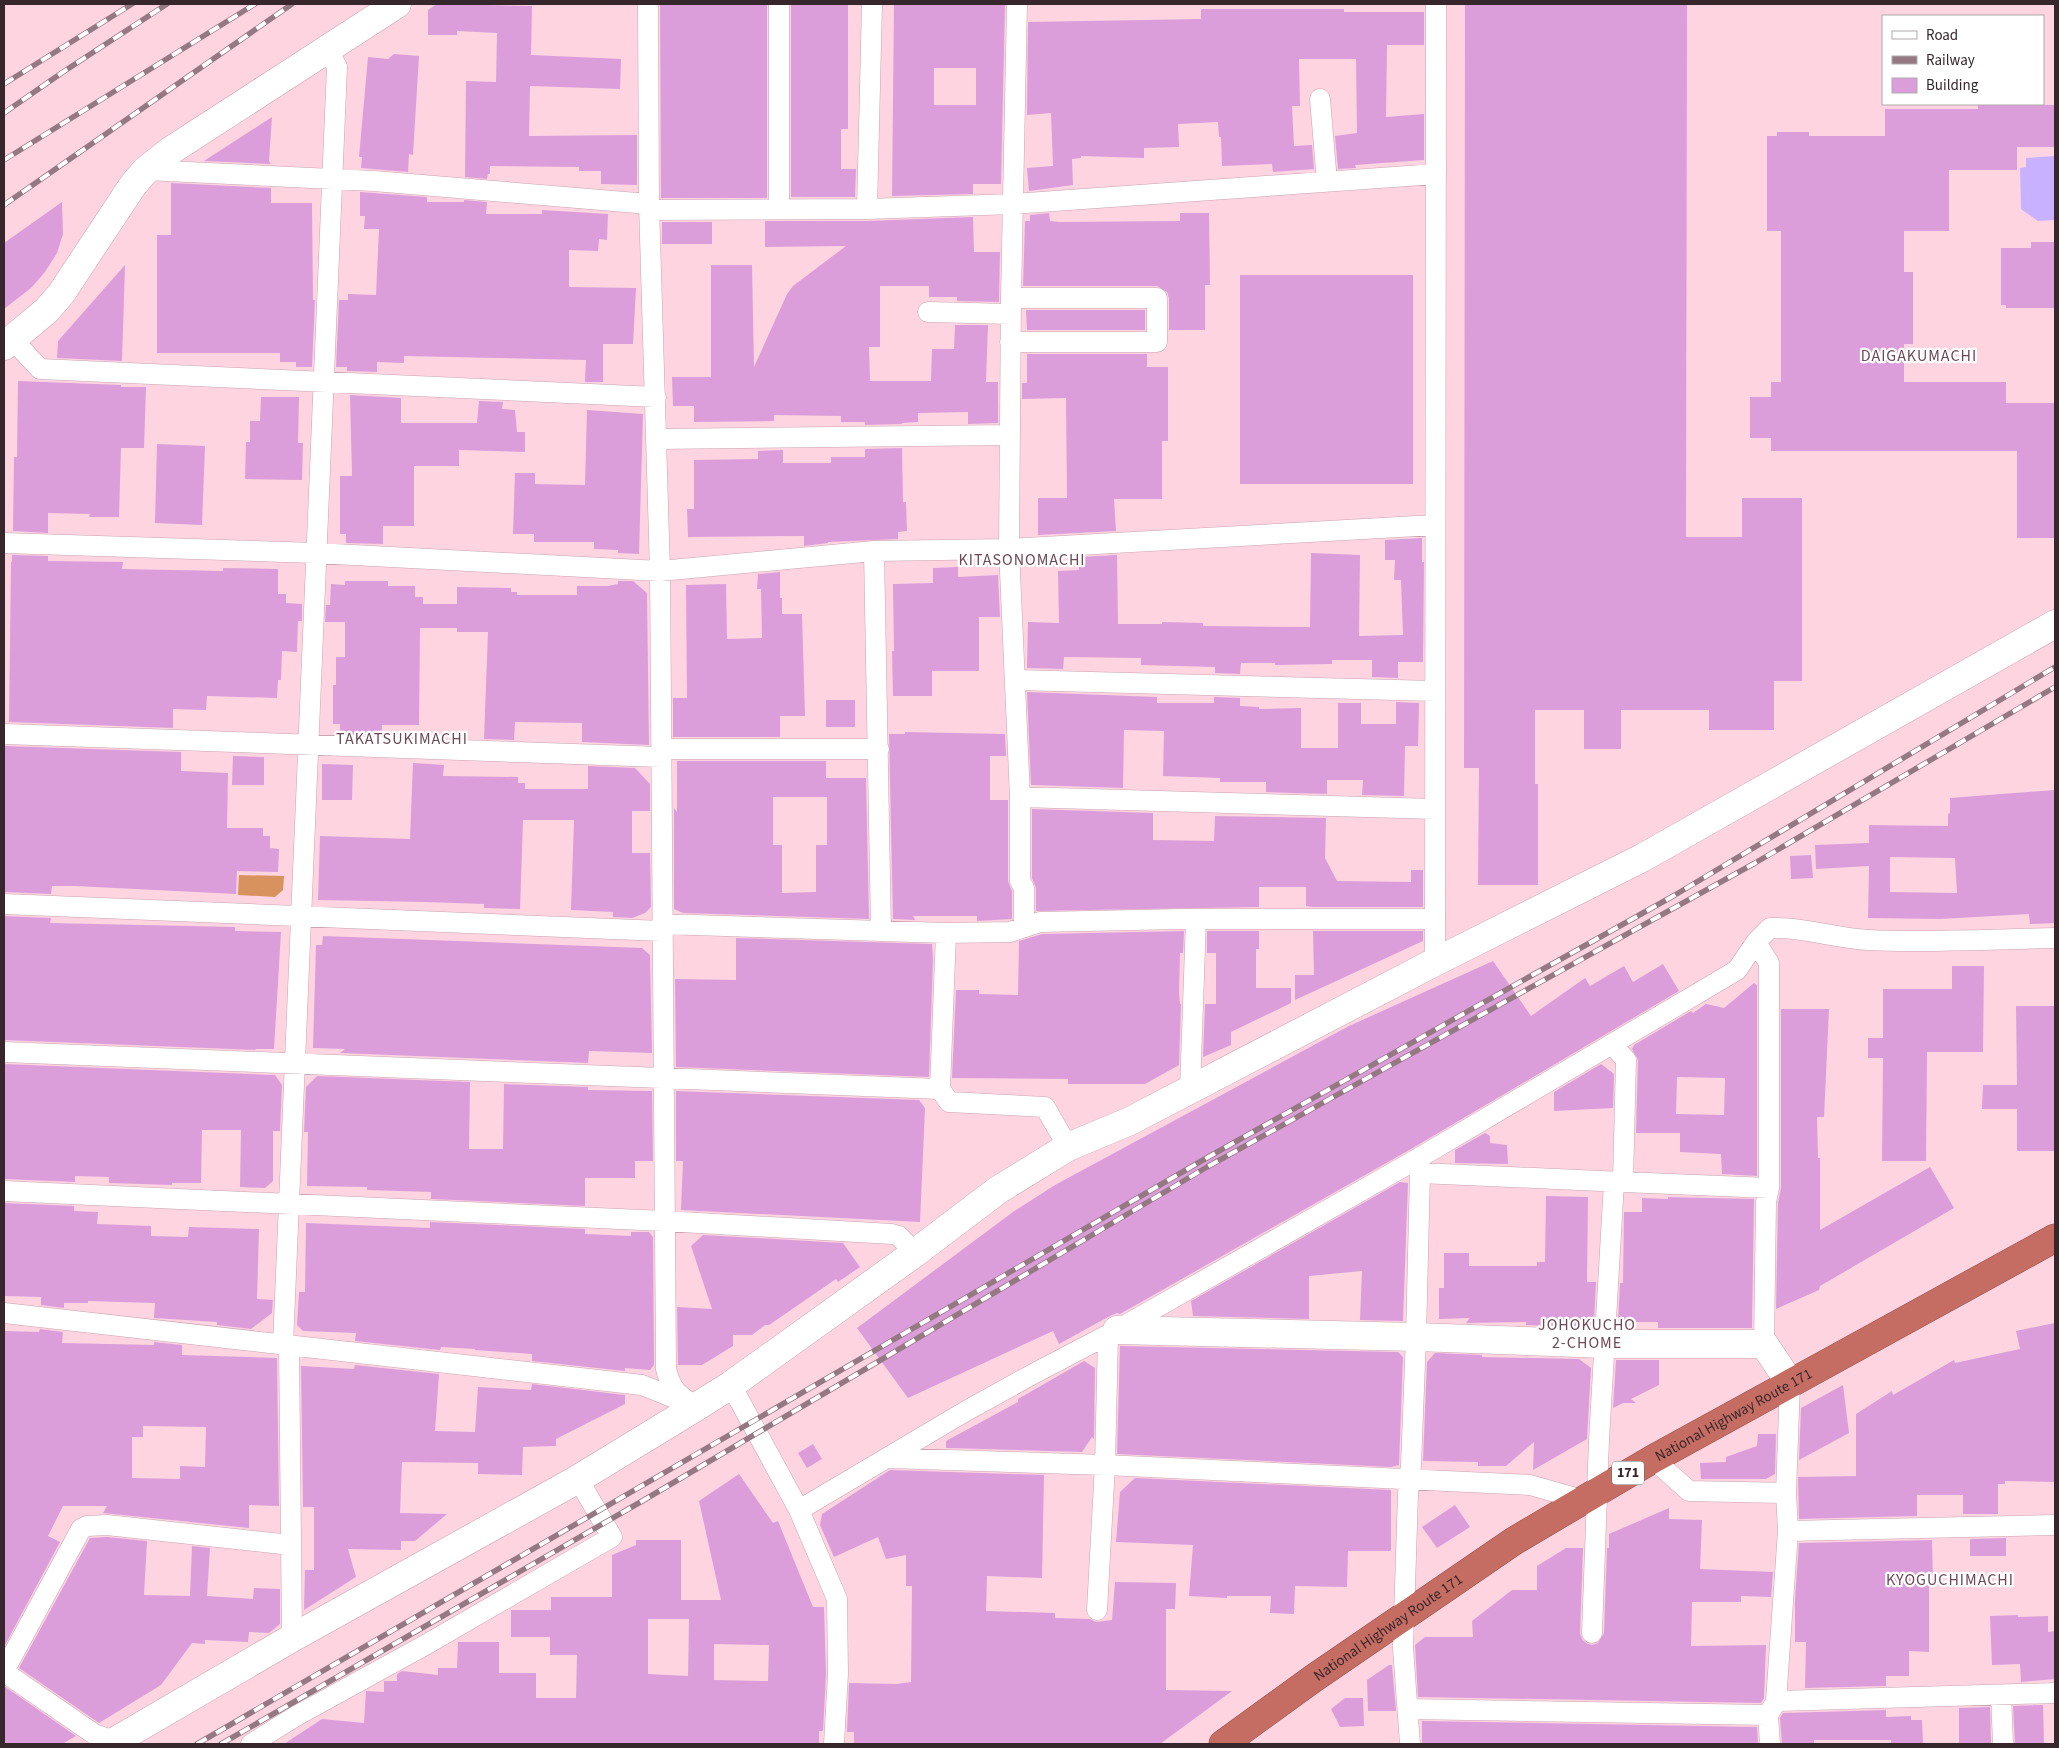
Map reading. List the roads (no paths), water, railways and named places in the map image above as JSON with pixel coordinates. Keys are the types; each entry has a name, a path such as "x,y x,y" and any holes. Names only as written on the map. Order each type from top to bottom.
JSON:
{"highway":[{"name":"National Highway Route 171","path":"1223,1744 1314,1678 1514,1541 1653,1459 2055,1238"}],"street":[{"path":"397,4 170,151 146,170 124,196 61,294 46,311 8,343 40,369 656,397"},
{"path":"648,4 649,207 660,571 666,1369 670,1385 676,1392 696,1406"},
{"path":"779,4 779,209"},
{"path":"867,209 872,4"},
{"path":"1018,4 1010,342 1009,549 1020,797 1020,881 1024,888 1024,927"},
{"path":"1436,4 1436,962"},
{"path":"292,1638 292,1545 286,1345 289,1204 336,67 328,50"},
{"path":"1320,99 1327,182"},
{"path":"146,170 374,181 649,207 779,209 867,209 1013,204 1436,174"},
{"path":"928,312 1157,298 1157,342 1010,342"},
{"path":"657,439 1009,435"},
{"path":"4,543 315,553 660,571 874,552 1009,549 1436,525"},
{"path":"874,552 881,931"},
{"path":"292,1545 107,1525 87,1526 81,1530 4,1671 94,1734 115,1743 292,1638 578,1479 730,1385 998,1190 1068,1147 1130,1120 1190,1090 1436,962 1642,858 2055,624"},
{"path":"1014,680 1436,691"},
{"path":"4,734 307,745 662,753 879,749"},
{"path":"1020,797 1436,809"},
{"path":"4,904 300,916 946,934 1010,932 1040,922 1196,919 1436,920"},
{"path":"1190,1090 1196,919"},
{"path":"799,1510 1033,1374 1113,1333 1419,1166 1612,1044 1737,970 1756,942 1770,928 1798,928 1869,940 2055,938"},
{"path":"946,934 940,1089 949,1102 1045,1107 1068,1147"},
{"path":"1756,942 1769,964 1769,1188 1766,1202 1764,1344 1790,1383 1786,1493 1788,1531 1770,1744"},
{"path":"1592,1633 1590,1496 1619,1182 1626,1060 1612,1044"},
{"path":"4,1052 940,1089"},
{"path":"1419,1166 1619,1182 1769,1188"},
{"path":"1410,1744 1403,1648 1416,1337 1419,1166"},
{"path":"4,1191 664,1221 892,1234 899,1236 915,1252"},
{"path":"4,1314 642,1385 696,1406"},
{"path":"1113,1333 1416,1337 1605,1344 1764,1344"},
{"path":"1097,1610 1113,1333"},
{"path":"730,1385 799,1510 837,1599 838,1674 834,1744"},
{"path":"887,1458 1105,1465 1530,1486 1590,1496"},
{"path":"1653,1459 1689,1491 1786,1493"},
{"path":"251,1744 296,1716 427,1644 612,1537 578,1479"},
{"path":"1788,1531 2055,1525"},
{"path":"1408,1709 1772,1708 2055,1693"},
{"path":"2001,1695 2003,1744"}],"railway":[{"path":"4,84 132,4"},
{"path":"4,113 167,4"},
{"path":"4,160 255,4"},
{"path":"4,205 292,4"},
{"path":"197,1744 1203,1160 1675,895 2055,667"},
{"path":"221,1744 644,1500 1207,1167 1755,863 2055,687"}],"district":[{"name":"DAIGAKUMACHI","path":"1919,356"},
{"name":"KITASONOMACHI","path":"1022,560"},
{"name":"TAKATSUKIMACHI","path":"402,739"},
{"name":"JOHOKUCHO 2-CHOME","path":"1587,1334"},
{"name":"KYOGUCHIMACHI","path":"1950,1580"}]}
